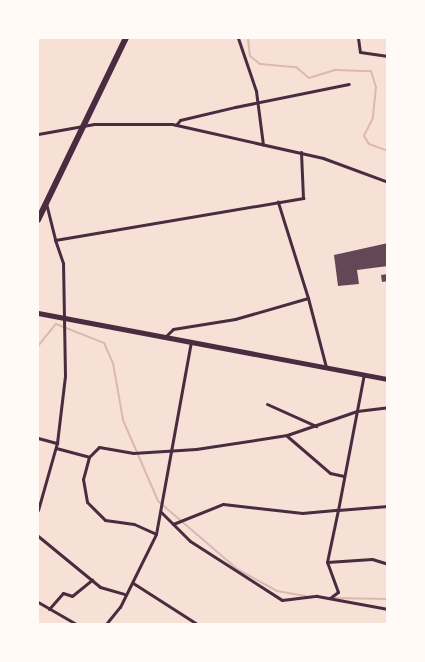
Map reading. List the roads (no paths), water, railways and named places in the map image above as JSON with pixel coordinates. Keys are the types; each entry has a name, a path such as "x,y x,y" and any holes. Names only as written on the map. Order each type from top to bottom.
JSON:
{"main road":[{"path":"38,220 126,38"},
{"path":"38,313 388,379"}],"street":[{"path":"238,38 257,103 263,145"},
{"path":"358,38 360,52 388,56"},
{"path":"176,125 180,120 349,84"},
{"path":"38,127 39,133 84,125 176,125 301,152 388,182"},
{"path":"56,240 303,198 301,152"},
{"path":"278,202 308,298 326,367"},
{"path":"38,510 56,448 66,376 62,316 62,263 51,208 46,203"},
{"path":"164,338 173,329 235,319 308,298"},
{"path":"106,624 133,582 156,534 191,342"},
{"path":"330,598 338,592 327,562 364,374"},
{"path":"267,404 316,426"},
{"path":"156,534 105,520 87,502 83,479 89,457 99,447 133,452 286,435 357,411 388,407"},
{"path":"286,435 330,473 344,476"},
{"path":"38,438 57,443"},
{"path":"56,448 89,457"},
{"path":"173,524 223,504 302,513 388,506"},
{"path":"161,512 225,566 282,600 330,598 388,609"},
{"path":"38,536 92,580 124,594"},
{"path":"327,562 372,559 388,564"},
{"path":"49,609 63,593 72,596 92,580"},
{"path":"133,582 197,624"},
{"path":"38,602 76,624"}],"waterway":[{"path":"248,38 250,56 260,64 296,67 309,78 336,70 371,71 376,87 373,118 364,136 369,144 388,151"},
{"path":"38,346 56,324 104,343 113,363 123,420 158,501 237,569 277,591 306,596"},
{"path":"335,598 388,599"}]}
